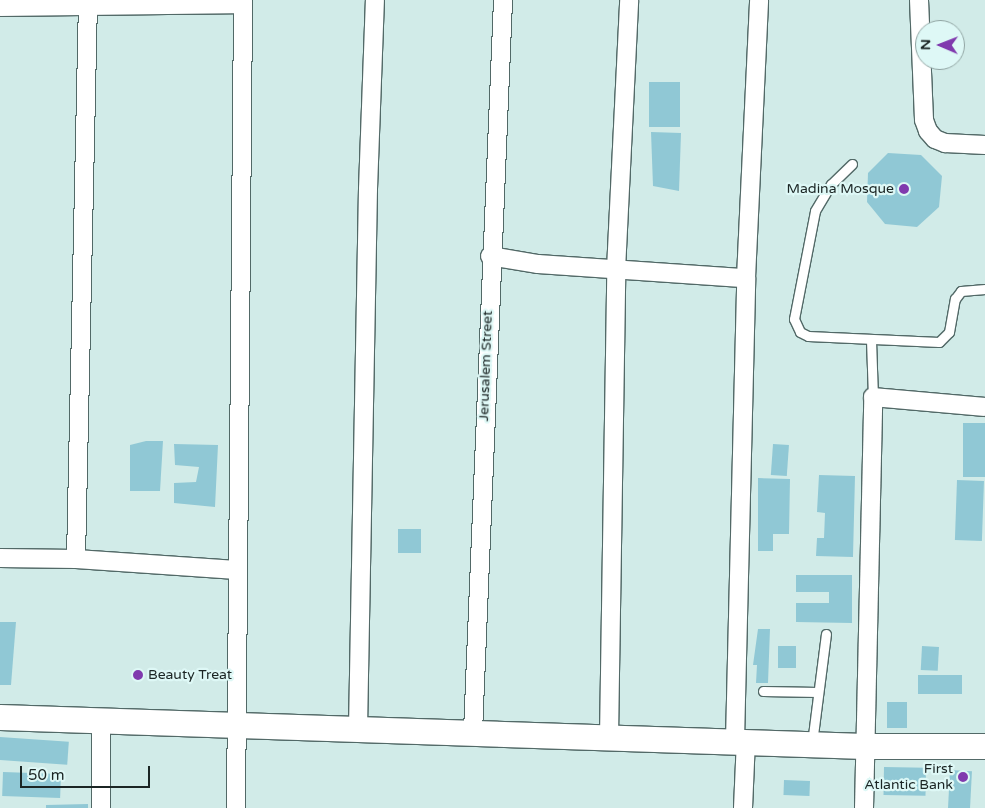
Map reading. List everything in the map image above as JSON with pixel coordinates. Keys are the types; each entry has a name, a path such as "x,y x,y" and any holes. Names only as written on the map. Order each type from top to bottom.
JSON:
{"street":[{"path":"358,729 368,199 376,0"},
{"name":"Jerusalem Street","path":"473,732 490,256 503,0"},
{"path":"609,737 616,270 629,0"},
{"path":"743,808 740,740 746,278 759,0"},
{"path":"920,0 924,120 928,131 936,139 946,142 985,145"},
{"path":"0,7 88,3 243,2 236,808"},
{"path":"76,559 88,3"},
{"path":"490,256 616,270 746,278"},
{"path":"864,808 873,397 985,407"},
{"path":"0,558 76,559 237,570"},
{"path":"0,717 740,740 865,746 985,746"},
{"path":"101,719 101,808"}],"lane":[{"path":"852,164 831,184 815,211 794,319 795,326 808,336 939,342 949,332 954,299 961,290 985,289"},
{"path":"871,340 873,397"},
{"path":"812,743 826,634"},
{"path":"763,691 818,692"}],"building":[{"path":"649,82 680,82 680,127 649,127"},
{"path":"651,132 681,133 679,191 653,186"},
{"name":"Madina Mosque","path":"888,153 921,155 942,176 939,207 917,227 885,224 867,202 868,173"},
{"path":"963,423 985,423 985,477 963,477"},
{"path":"146,441 163,441 160,491 130,491 130,445"},
{"path":"174,444 218,445 215,507 174,503 174,483 196,482 199,467 175,465"},
{"path":"773,444 789,445 787,476 771,475"},
{"path":"819,475 855,476 853,557 816,556 817,538 824,538 825,513 817,512"},
{"path":"758,478 790,479 789,534 773,534 773,551 758,551"},
{"path":"957,480 984,481 982,541 955,540"},
{"path":"398,529 421,529 421,553 398,553"},
{"path":"796,575 852,575 852,623 796,622 796,603 829,603 829,592 796,592"},
{"path":"0,622 16,622 11,685 0,685"},
{"path":"758,629 770,629 768,683 756,683 757,665 753,665"},
{"path":"778,646 796,646 796,668 778,668"},
{"path":"922,646 939,647 938,671 921,670"},
{"path":"918,675 962,675 962,694 918,694"},
{"path":"887,702 907,702 907,728 887,728"},
{"path":"0,737 69,742 67,765 0,760"},
{"path":"884,767 926,768 926,796 884,795"},
{"path":"950,770 972,771 970,808 948,808"},
{"path":"3,772 61,774 60,798 2,796"},
{"path":"784,780 810,781 809,796 783,795"},
{"path":"88,804 88,808 46,808 46,805"}],"place":[{"name":"Madina Mosque","path":"904,189"},
{"name":"Beauty Treat","path":"138,675"},
{"name":"First Atlantic Bank","path":"963,777"}]}
